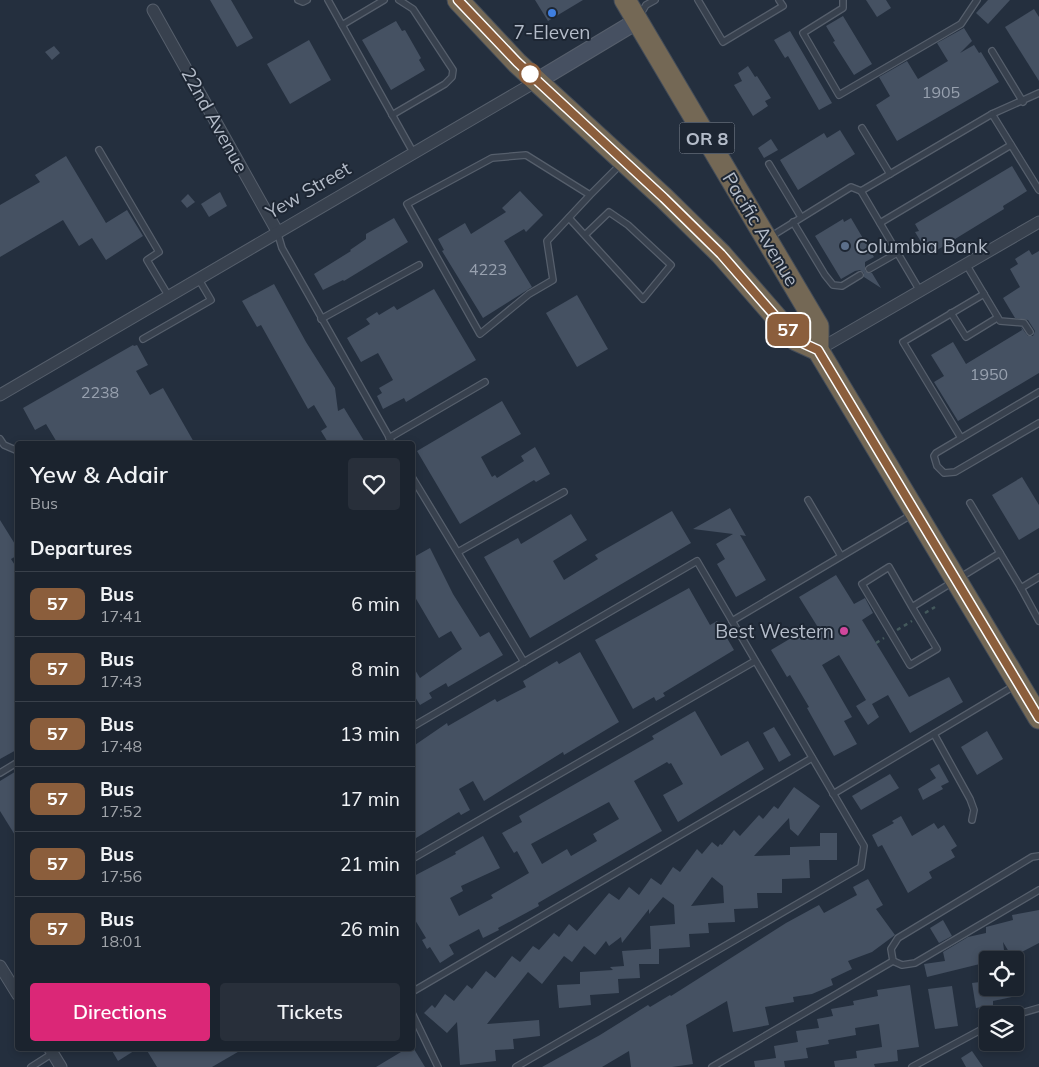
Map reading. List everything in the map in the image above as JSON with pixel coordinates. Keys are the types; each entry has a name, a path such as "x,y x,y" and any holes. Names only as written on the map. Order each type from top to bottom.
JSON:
{"highway":[{"path":"458,0 510,56 721,254 796,340 818,350"},
{"name":"Pacific Avenue","path":"625,0 818,326 818,350 1039,718"}],"street":[{"name":"22nd Avenue","path":"153,10 278,231"},
{"name":"Yew Street","path":"0,395 637,21"},
{"path":"818,350 1039,222"},
{"path":"0,966 15,990"},
{"path":"52,1051 61,1067"}],"lane":[{"path":"298,0 303,2 307,0"},
{"path":"328,0 413,152"},
{"path":"342,25 384,0"},
{"path":"392,115 445,84 452,77 453,70 413,9 399,0"},
{"path":"637,21 646,6 656,0"},
{"path":"698,0 723,42 783,6 779,0"},
{"path":"843,0 843,8 803,33 839,95 961,24 977,0"},
{"path":"992,51 1023,102"},
{"path":"861,191 992,114 1039,94"},
{"path":"992,114 1039,190"},
{"path":"862,128 890,174"},
{"path":"880,223 1011,144"},
{"path":"99,150 160,252 147,260 168,296"},
{"path":"590,195 526,155 492,158 407,204 480,334 529,294 553,280 547,241 623,162"},
{"path":"769,164 801,218"},
{"path":"766,239 850,187 861,191 920,291"},
{"path":"569,218 643,299 671,265 628,225 609,212 585,235"},
{"path":"793,222 824,275 833,285 842,286 860,274"},
{"path":"278,231 282,248 391,441 485,382"},
{"path":"869,269 897,252"},
{"path":"966,264 1000,322 1024,324 1030,332"},
{"path":"321,319 419,265"},
{"path":"143,339 211,300 198,278"},
{"path":"961,438 903,342 984,294"},
{"path":"951,313 966,337 997,318"},
{"path":"1039,392 934,456 937,466 944,473 955,472 1039,422"},
{"path":"0,439 4,445 15,450"},
{"path":"415,482 524,662"},
{"path":"458,552 564,492"},
{"path":"808,500 841,556"},
{"path":"970,503 1039,620"},
{"path":"732,620 915,512"},
{"path":"912,607 1000,554"},
{"path":"415,725 697,560 864,846 861,866 516,1067"},
{"path":"889,567 918,617 937,649 910,665 862,584 889,567"},
{"path":"1021,588 1039,577"},
{"path":"415,858 755,661"},
{"path":"833,794 1018,683"},
{"path":"934,734 970,799 974,810 972,820"},
{"path":"415,990 812,758"},
{"path":"0,773 15,764"},
{"path":"892,961 891,949 898,938 1032,857 1039,856"},
{"path":"892,961 902,965 915,963 1039,890"},
{"path":"712,1067 892,961"},
{"path":"1024,1013 1039,1008"},
{"path":"415,1020 438,1067"},
{"path":"912,1067 979,1031"},
{"path":"31,1067 52,1051"}],"path":[{"path":"876,643 934,607"}],"building":[{"path":"210,0 231,0 253,38 237,47"},
{"name":"7-Eleven","path":"535,0 583,0 548,21"},
{"path":"866,0 886,0 891,8 877,17"},
{"path":"988,0 1010,0 988,24 976,13"},
{"path":"1034,9 1039,17 1039,81 1005,27"},
{"path":"843,16 872,64 854,75 833,42 835,41 826,26"},
{"path":"396,21 402,31 405,30 421,58 419,60 425,70 391,90 362,40"},
{"path":"964,28 972,41 960,53 974,45 979,53 981,52 999,82 897,141 876,105 890,96 879,77 907,61 918,79 948,61 937,43"},
{"path":"790,31 832,103 819,110 788,56 785,58 774,40"},
{"path":"309,40 331,80 290,104 267,64"},
{"path":"54,46 60,53 52,60 45,52"},
{"path":"748,66 771,98 765,101 768,106 753,116 734,85 742,81 738,73"},
{"path":"840,130 855,154 798,190 780,160 824,133 827,138"},
{"path":"771,139 778,150 764,158 758,148"},
{"path":"66,156 106,223 127,210 143,236 106,260 92,238 79,246 63,220 0,257 0,205 40,182 35,175"},
{"path":"1012,166 1027,191 1003,206 1004,209 929,255 915,232 919,231 915,224"},
{"path":"520,191 543,215 526,232 524,229 504,241 532,287 483,318 442,251 444,250 438,239 465,223 471,234 506,212 502,208"},
{"path":"220,192 227,206 209,217 201,204"},
{"path":"188,194 195,202 187,208 181,201"},
{"path":"394,218 408,242 344,281 323,290 314,274 351,251 366,239 366,234"},
{"name":"Columbia Bank","path":"851,218 874,257 865,262 865,271 872,273 881,288 864,277 864,273 860,270 841,279 815,236 843,219 844,222"},
{"path":"1029,250 1032,255 1039,251 1039,373 958,421 934,382 944,376 931,355 953,342 966,364 1022,330 1021,327 1028,336 1033,336 1035,331 1028,320 1015,318 1003,298 1020,287 1010,269 1018,264 1015,259"},
{"path":"274,284 306,342 335,388 338,411 344,408 364,441 327,441 321,431 327,427 314,405 308,409 261,325 257,327 242,301"},
{"path":"434,289 476,360 406,402 404,398 383,409 377,396 382,393 379,388 393,380 378,353 361,362 347,338 370,324 366,319 377,312 379,315 394,306 397,310"},
{"path":"577,295 608,349 577,367 546,313"},
{"path":"133,345 137,345 148,365 136,371 150,395 163,388 193,441 56,441 46,424 35,430 23,408"},
{"path":"502,401 521,434 481,457 492,477 495,475 497,478 524,461 521,456 535,447 550,474 536,482 534,480 460,524 417,451"},
{"path":"1022,477 1039,505 1039,528 1019,540 992,495"},
{"path":"730,508 746,536 740,535 766,580 736,597 717,564 725,559 716,544 733,534 693,529"},
{"path":"672,511 691,543 530,638 484,557 518,538 521,544 571,514 587,540 553,561 564,580 598,559 595,555"},
{"path":"0,520 15,544 15,557 11,559 15,565 15,751 0,759"},
{"path":"430,548 453,594 480,637 489,632 503,655 448,687 446,683 429,693 432,698 420,705 415,697 415,670 420,678 462,649 451,631 439,638 415,597 415,556"},
{"path":"836,575 854,604 865,598 873,613 862,620 909,697 949,677 963,702 910,733 888,695 872,704 879,717 868,725 856,706 866,700 839,655 822,665 852,717 844,721 857,744 834,756 790,675 787,677 771,650 798,634 801,640 819,629 799,597"},
{"path":"689,588 710,625 717,621 734,650 663,693 665,696 656,701 654,697 633,709 595,640"},
{"path":"580,652 619,722 564,755 563,752 484,801 473,781 459,789 470,810 461,815 459,812 416,838 415,745 447,723 448,726 495,699 497,702 526,687 523,681 557,661 559,664"},
{"path":"695,711 721,756 748,741 764,769 678,822 663,795 683,784 671,763 667,762 634,781 662,831 538,903 539,906 498,928 499,930 483,938 479,929 449,945 454,954 440,963 430,947 427,949 422,940 426,938 415,920 415,875 456,854 455,852 483,836 500,868 461,886 463,891 450,898 459,916 493,898 491,895 529,873 517,851 514,853 502,833 522,822 519,816 654,739 652,736","holes":["609,802 619,819 593,834 597,841 571,856 567,849 542,864 531,844"]},
{"path":"774,727 791,755 779,762 763,733"},
{"path":"987,731 1003,759 977,775 961,747"},
{"path":"939,764 949,782 941,786 943,789 923,800 918,789 936,778 930,769"},
{"path":"15,772 15,835 0,811 0,781"},
{"path":"890,774 899,788 861,810 852,796"},
{"path":"794,787 820,806 798,836 790,829 789,818 754,856 790,855 790,847 820,846 820,833 837,833 837,860 809,860 810,878 782,879 782,893 757,893 758,908 734,909 735,922 708,923 709,933 689,934 690,947 659,949 659,964 639,964 640,978 618,979 619,993 590,995 591,1005 559,1008 557,985 580,984 580,972 613,970 610,967 624,966 622,951 651,949 650,926 675,924 674,905 663,897 649,914 649,909 622,943 621,937 609,946 606,941 595,955 584,946 572,962 564,956 542,984 528,972 487,1024 539,1020 540,1036 513,1039 514,1049 495,1050 496,1061 460,1065 457,1022 447,1033 424,1013 432,1005 435,1008 445,994 454,1001 467,985 472,989 486,971 495,978 512,956 520,962 533,946 539,950 554,933 559,937 569,924 577,931 609,893 619,900 629,887 639,895 651,878 661,885 673,867 680,872 697,849 702,854 712,842 718,847 720,844 722,845 734,830 740,836 759,815 763,819 774,806 778,809","holes":["712,877 723,886 724,903 691,906"]},
{"path":"901,816 912,836 934,823 938,829 944,825 957,846 951,850 955,857 929,872 932,878 908,893 882,845 878,847 872,835 894,823 892,821"},
{"path":"868,879 883,905 876,909 895,935 872,952 848,961 852,969 831,979 833,985 812,994 793,997 794,1002 765,1007 769,1025 733,1032 727,1001 686,1025 693,1064 672,1067 631,1067 629,1051 602,1067 542,1067 600,1035 648,1005 650,1007 671,996 786,923 819,905 824,913 857,895 853,887"},
{"path":"1039,910 1039,943 1024,951 1008,951 1003,942 1004,950 979,951 979,964 927,977 924,964 945,961 943,952 968,937 986,933 986,927 1013,920 1012,915"},
{"path":"943,920 952,936 939,943 930,928"},
{"path":"979,982 979,996 1012,997 993,1001 993,1005 976,1008 972,983"},
{"path":"910,985 919,1047 897,1050 898,1061 874,1064 875,1067 835,1067 834,1061 857,1058 856,1051 882,1047 879,1024 855,1028 856,1035 828,1040 829,1044 806,1048 808,1058 784,1061 785,1067 755,1067 754,1061 776,1058 774,1046 798,1042 796,1031 819,1028 817,1019 833,1016 831,1009 854,1005 853,1001 878,996 877,990"},
{"path":"952,986 958,1026 935,1029 928,989"},
{"path":"112,1051 134,1051 118,1061"},
{"path":"147,1051 240,1051 212,1067 157,1067"},
{"path":"403,1051 415,1051 425,1067 376,1067"},
{"path":"972,1051 983,1067 966,1067 961,1058"}],"bus line":[{"name":"57","path":"458,0 517,62 664,198 721,254 748,282 796,340 813,346 818,350 1039,718"}],"place":[{"name":"7-Eleven","path":"552,13"},
{"name":"Columbia Bank","path":"845,246"},
{"name":"Best Western","path":"844,631"}]}
